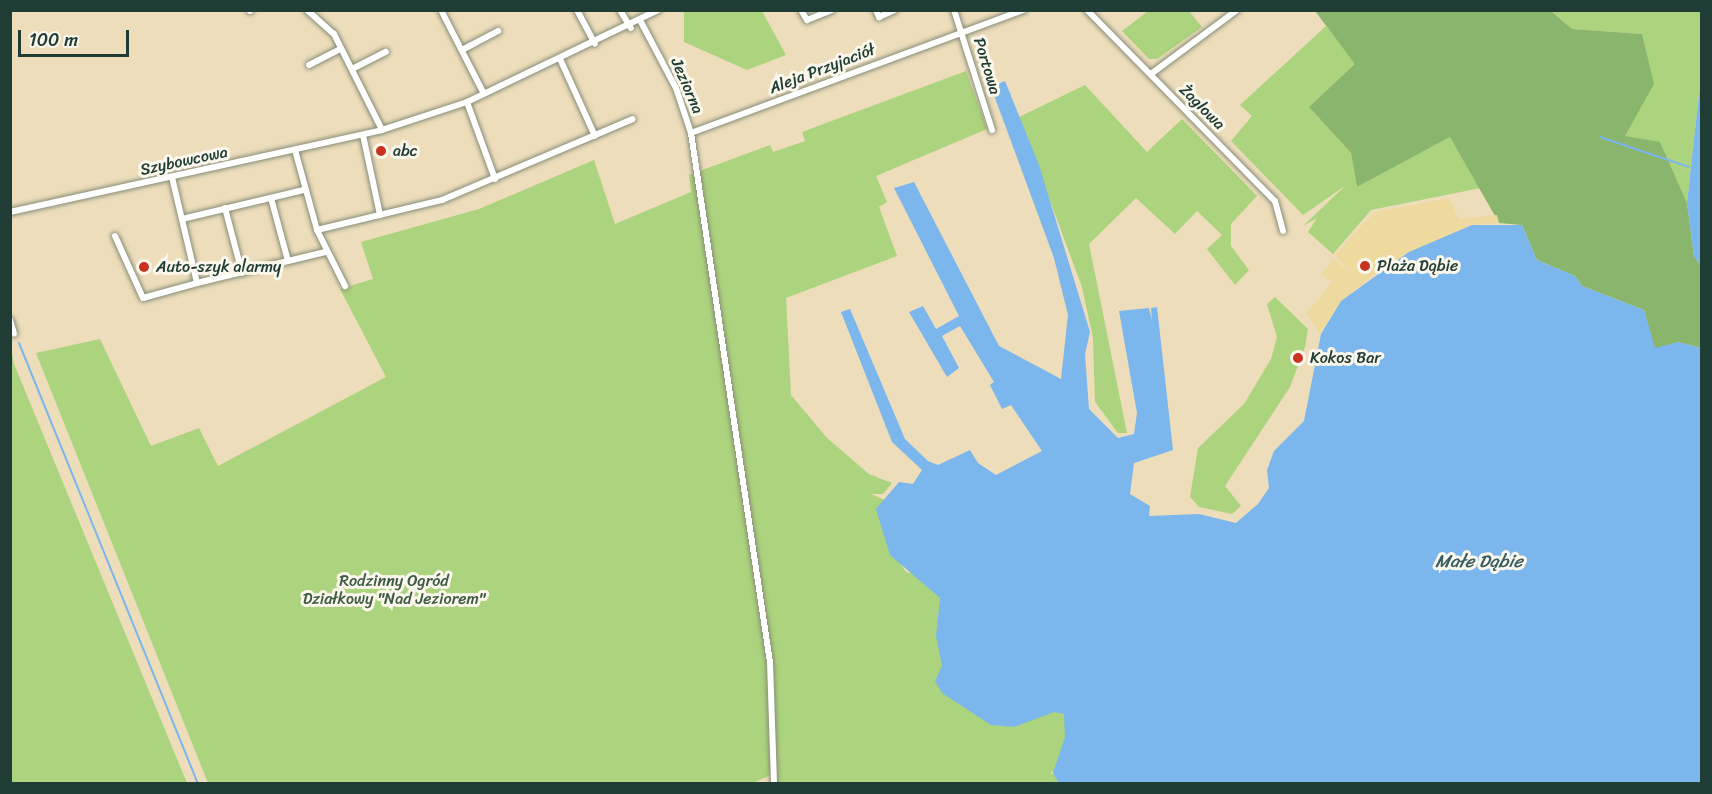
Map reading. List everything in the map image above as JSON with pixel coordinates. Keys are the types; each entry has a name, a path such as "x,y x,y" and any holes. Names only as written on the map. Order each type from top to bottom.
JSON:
{"street":[{"path":"307,10 328,26 382,129"},
{"path":"441,10 484,94"},
{"path":"577,10 595,45"},
{"path":"620,10 631,28"},
{"name":"Szybowcowa","path":"10,212 363,135 467,102 631,28 658,10"},
{"path":"801,10 807,20 832,10"},
{"path":"876,10 879,17 895,10"},
{"name":"Portowa","path":"954,10 992,130"},
{"path":"962,30 1024,10"},
{"name":"Żaglowa","path":"1087,10 1275,201 1283,231"},
{"path":"1151,74 1237,10"},
{"name":"Jeziorna","path":"641,22 676,88 691,133 699,201 770,662 774,783"},
{"name":"Aleja Przyjaciół","path":"691,133 962,30"},
{"path":"462,50 498,31"},
{"path":"309,65 341,49"},
{"path":"351,69 386,52"},
{"path":"561,61 595,136"},
{"path":"467,102 495,179"},
{"path":"317,230 442,200 633,119"},
{"path":"363,135 380,214"},
{"path":"295,150 304,190 325,252 345,286"},
{"path":"172,177 197,283"},
{"path":"182,219 304,190"},
{"path":"271,198 288,261"},
{"path":"225,208 242,273"},
{"path":"115,236 143,298 325,252"},
{"path":"10,320 14,333"}],"green space":[{"path":"684,11 762,11 786,55 747,70 684,42"},
{"path":"1148,11 1189,11 1202,27 1157,59 1149,59 1122,31"},
{"path":"1315,11 1551,11 1572,29 1642,34 1654,84 1625,136 1660,142 1687,203 1694,256 1701,266 1701,348 1678,342 1654,349 1644,310 1582,286 1575,276 1537,260 1522,225 1499,223 1450,137 1357,187 1351,153 1309,107 1355,64"},
{"path":"1551,11 1701,11 1701,76 1687,203 1662,147 1656,153 1420,50 1552,20 1653,86 1642,34 1572,29"},
{"path":"1326,26 1356,64 1309,107 1351,153 1357,187 1450,137 1481,188 1371,210 1333,254 1308,232 1317,218 1303,226 1345,186 1303,215 1231,141 1252,116 1240,105"},
{"name":"Rodzinny Ogród Działkowy \"Nad Jeziorem\"","path":"966,71 987,129 876,176 887,202 879,207 897,256 786,298 791,395 827,438 869,474 892,483 883,494 871,494 887,501 897,558 906,572 939,580 952,699 967,709 1088,677 1058,769 1050,773 1084,783 777,784 777,772 751,784 208,783 36,353 100,339 151,446 199,428 218,466 386,377 340,289 373,279 361,242 479,209 594,160 615,224 691,192 689,175 770,145 773,152 805,141 802,132"},
{"path":"1085,85 1147,152 1182,119 1257,196 1231,224 1231,246 1249,270 1235,285 1207,249 1222,235 1197,211 1175,234 1136,198 1089,244 1127,433 1118,433 1095,402 1093,338 1082,287 1019,117"},
{"path":"1275,297 1308,329 1305,347 1290,387 1225,486 1241,506 1232,514 1199,507 1190,497 1198,448 1244,404 1271,359 1277,337 1267,304"},
{"path":"10,343 14,364 187,783 11,783"}],"sand":[{"name":"Plaża Dąbie","path":"1449,198 1459,219 1497,215 1499,223 1472,225 1380,269 1341,301 1319,334 1307,313 1332,282 1321,274 1333,259 1353,274 1335,256 1354,233 1375,212"}],"water":[{"path":"1701,76 1701,266 1694,256 1687,203"},
{"name":"Małe Dąbie","path":"1005,81 1039,165 1090,332 1085,354 1089,409 1118,438 1134,434 1137,413 1119,311 1149,308 1152,320 1151,308 1157,307 1173,450 1134,463 1130,494 1150,506 1149,516 1199,514 1236,523 1258,504 1269,488 1267,470 1274,451 1304,421 1321,334 1341,301 1409,252 1472,225 1522,225 1537,260 1575,276 1582,286 1644,310 1655,348 1678,342 1701,348 1701,783 1059,783 1053,773 1065,737 1064,714 1054,712 1014,727 991,725 942,693 935,681 942,666 936,636 940,598 890,555 876,509 899,482 913,484 922,470 892,442 841,312 850,309 905,439 928,461 938,465 970,450 978,463 996,475 1042,451 1011,405 1002,409 990,385 994,382 960,326 942,336 959,368 947,377 909,312 923,306 936,329 959,316 894,188 914,182 999,346 1061,379 1068,315 1054,258 991,87"}],"waterway":[{"path":"1600,137 1689,167"},
{"path":"19,343 198,784"}],"place":[{"name":"abc","path":"381,151"},
{"name":"Plaża Dąbie","path":"1365,266"},
{"name":"Auto-szyk alarmy","path":"144,267"},
{"name":"Kokos Bar","path":"1298,358"}]}
